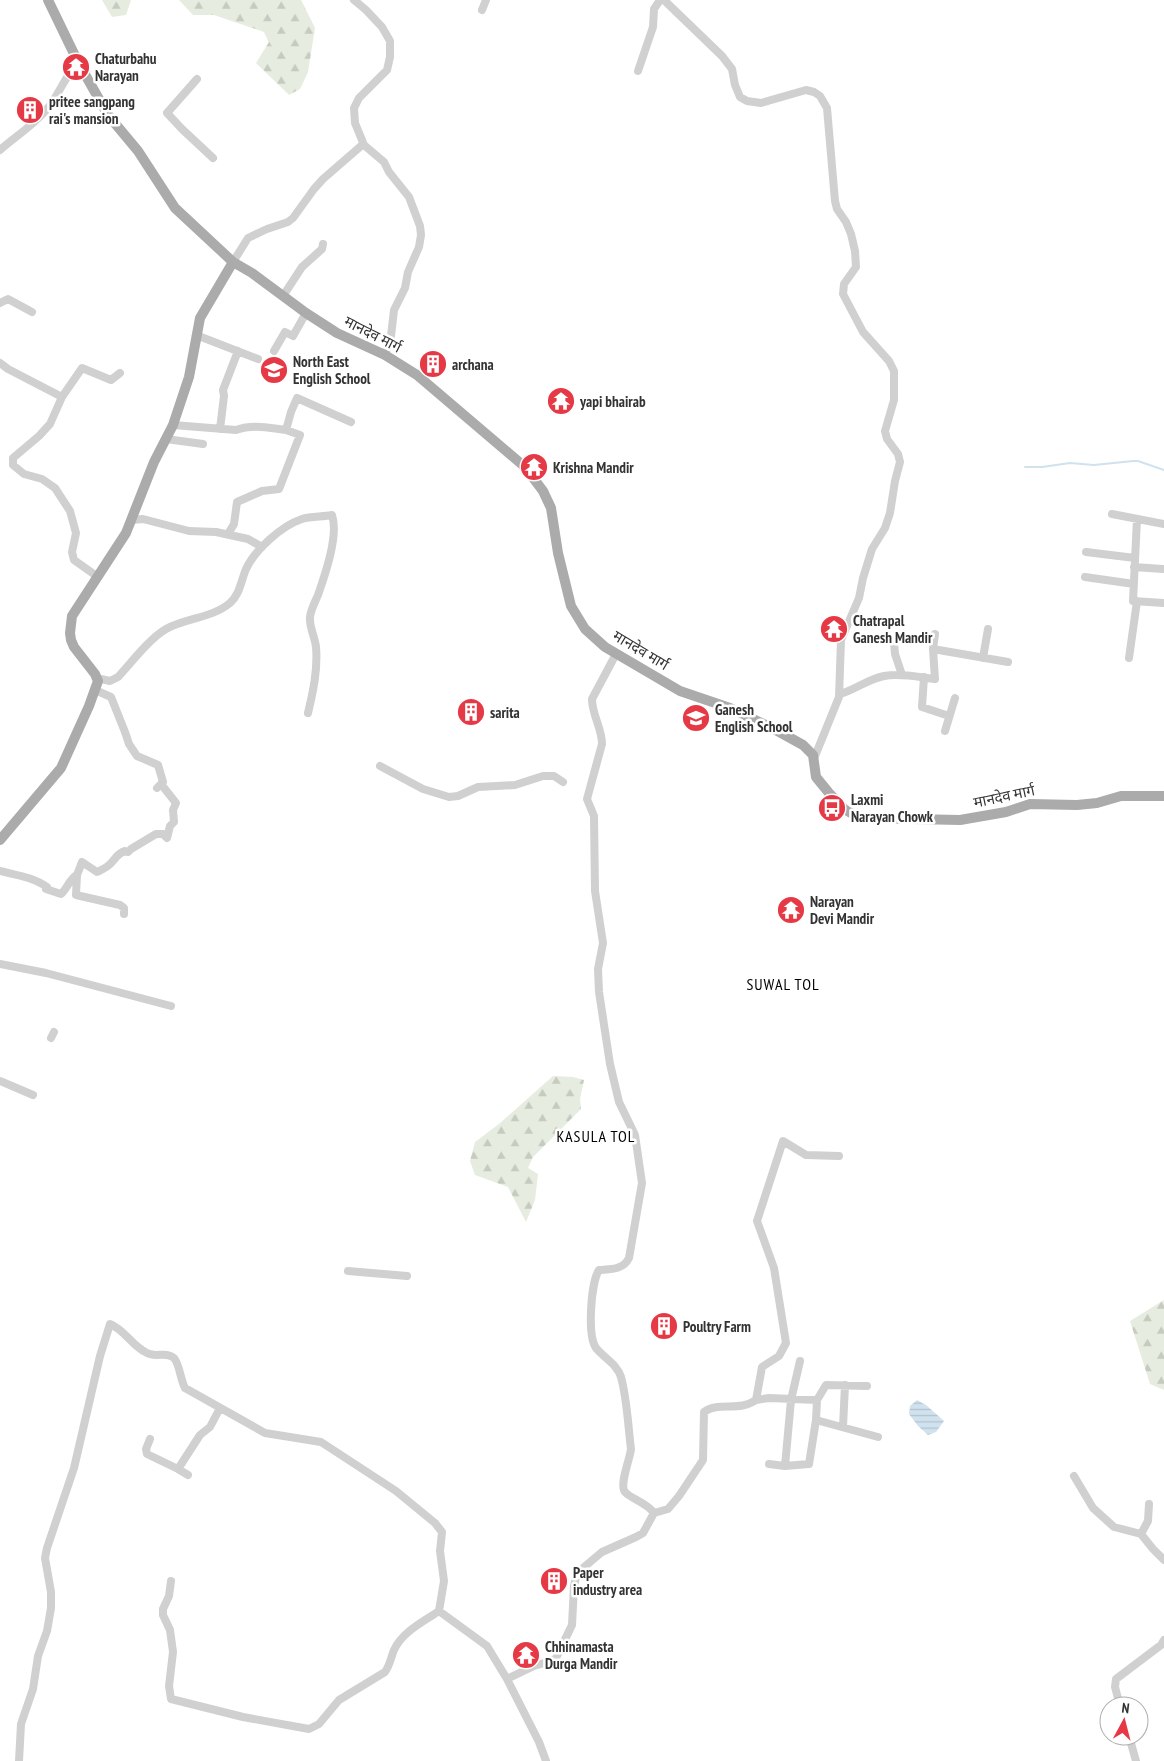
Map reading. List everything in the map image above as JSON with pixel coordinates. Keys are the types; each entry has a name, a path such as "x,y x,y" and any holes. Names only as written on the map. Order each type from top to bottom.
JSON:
{"main road":[{"name":"मानदेव मार्ग","path":"48,0 78,62 108,115 138,151 175,208 233,262 252,273 306,314 337,333 385,355 417,375 525,467 543,490 551,508 558,553 571,606 585,629 605,647 680,691 730,708 803,745 813,755 816,777 844,809 856,816 866,818 960,820 1006,812 1030,804 1096,803 1121,796 1138,794 1164,796"},
{"path":"0,840 5,829 61,768 89,706 96,685 95,674 74,647 70,633 72,616 126,533 132,520 154,462 173,425 188,377 200,318 233,262"}],"street":[{"path":"354,0 382,27 390,41 390,57 387,70 360,98 354,108 355,124 364,145 384,162 389,172 409,197 420,226 421,235 419,247 408,272 405,288 394,310 391,336 385,355"},
{"path":"482,10 486,0"},
{"path":"638,71 653,27 654,9 662,0 722,56 732,69 735,85 740,97 747,101 761,103 806,90 814,92 824,101 829,124 834,200 851,234 855,251 856,267 844,284 843,294 862,332 889,361 894,371 894,400 885,431 898,454 900,462 890,513 885,528 872,549 859,598 841,640 840,694 813,760"},
{"path":"0,150 15,136 32,125 47,109 60,91 72,68 78,62"},
{"path":"197,79 167,113 213,158"},
{"path":"233,262 248,238 267,228 288,222 293,218 323,179 364,145"},
{"path":"283,296 302,267 322,249 323,244"},
{"path":"0,303 8,299 32,312"},
{"path":"274,351 285,332 293,336 306,314"},
{"path":"196,335 258,359"},
{"path":"220,429 223,390 238,351"},
{"path":"0,363 62,397"},
{"path":"98,577 74,560 72,552 76,533 70,510 55,488 42,479 24,474 13,465 13,458 50,424 62,397 82,368 111,380 120,373"},
{"path":"286,430 290,412 296,398 351,422"},
{"path":"173,425 236,430 245,427 269,426 300,435 279,489 262,491 237,502 234,524 228,534"},
{"path":"166,439 203,444"},
{"path":"1112,514 1164,524"},
{"path":"124,914 124,908 120,905 76,895 77,875 82,862 97,872 109,865 120,852 125,850 128,852 156,834 163,834 167,838 170,826 174,822 173,810 176,803 159,786 163,782 158,765 137,756 129,744 111,696 96,685 101,680 110,681 118,677 165,629 215,612 230,602 238,592 246,568 262,547 282,529 302,519 332,516 334,520 333,542 328,564 312,607 310,618 316,647 316,660 314,684 308,713"},
{"path":"1137,519 1133,601 1164,603"},
{"path":"132,520 143,520 189,531 228,534 248,539 262,547"},
{"path":"1086,552 1135,558"},
{"path":"1134,567 1163,569"},
{"path":"1085,577 1134,584"},
{"path":"1129,658 1137,602"},
{"path":"983,658 988,629"},
{"path":"840,694 883,676 902,675 935,679 932,649 935,634"},
{"path":"894,643 895,654 902,675"},
{"path":"932,649 1008,662"},
{"path":"616,654 592,699 592,706 602,737 602,744 588,802 594,816 595,891 603,943 598,969 598,992 610,1064 619,1102 635,1135 642,1183 629,1258 625,1265 620,1268 599,1270 595,1275 594,1296 590,1307 591,1334 596,1348 619,1372 623,1388 630,1449 623,1487 625,1492 648,1505 654,1513"},
{"path":"924,677 922,707 949,716"},
{"path":"945,731 955,698"},
{"path":"380,766 423,789 449,797 458,796 478,786 515,785 543,776 554,776 563,782"},
{"path":"0,871 27,877 47,887 46,889 61,894 74,876 77,875"},
{"path":"0,964 46,973 171,1006"},
{"path":"0,1081 33,1095"},
{"path":"756,1400 762,1367 779,1356 786,1343 774,1268 756,1221 783,1141 806,1155 839,1156"},
{"path":"348,1271 407,1276"},
{"path":"19,1761 21,1724 33,1690 38,1656 47,1631 51,1608 51,1592 45,1558 46,1548 72,1476 100,1356 110,1324 116,1326 133,1344 147,1353 171,1356 178,1365 181,1381 185,1388 265,1433 321,1442 396,1491 435,1523 442,1532 440,1551 444,1581 439,1611 412,1629 399,1642 394,1649 389,1666 385,1672 339,1700 319,1724 309,1729 244,1717 171,1699 172,1652 170,1630 163,1616 163,1609 170,1596 171,1581"},
{"path":"785,1466 791,1400 800,1361"},
{"path":"769,1464 785,1466 809,1464 816,1420 816,1400 826,1385 867,1386"},
{"path":"844,1427 845,1385"},
{"path":"507,1679 518,1672 556,1658 572,1624 574,1586 577,1573 602,1552 643,1533 654,1513 668,1509 679,1496 704,1460 704,1412 710,1408 748,1406 756,1400 769,1398 816,1400"},
{"path":"178,1469 200,1435 210,1428 220,1408"},
{"path":"816,1420 878,1437"},
{"path":"150,1439 146,1449 147,1454 188,1476"},
{"path":"1074,1476 1093,1508 1114,1526 1141,1534 1153,1550 1164,1560"},
{"path":"1141,1534 1148,1521 1149,1504"},
{"path":"439,1611 487,1646 507,1679 539,1742 546,1761"},
{"path":"1117,1696 1115,1687 1116,1679 1161,1645 1164,1640"},
{"path":"1132,1746 1136,1761"}],"green space":[{"path":"102,0 131,0 126,15 112,17"},
{"path":"179,0 301,0 315,28 308,72 300,89 289,95 256,63 269,42 264,32 214,15 193,15"},
{"path":"553,1076 573,1077 584,1080 580,1099 581,1109 533,1157 528,1168 538,1174 535,1200 526,1222 508,1187 475,1175 470,1161 475,1142 499,1124"},
{"path":"1164,1300 1164,1390 1150,1384 1130,1321"}],"water":[{"path":"917,1400 926,1405 944,1421 936,1432 928,1435 909,1414 910,1406"}],"waterway":[{"path":"1025,467 1042,467 1070,463 1094,465 1138,461 1164,470"}],"place":[{"name":"Chaturbahu Narayan","path":"76,67"},
{"name":"pritee sangpang rai's mansion","path":"30,110"},
{"name":"archana","path":"433,364"},
{"name":"North East English School","path":"274,370"},
{"name":"yapi bhairab","path":"561,401"},
{"name":"Krishna Mandir","path":"534,467"},
{"name":"Chatrapal Ganesh Mandir","path":"834,629"},
{"name":"sarita","path":"471,712"},
{"name":"Ganesh English School","path":"696,718"},
{"name":"Laxmi Narayan Chowk","path":"832,808"},
{"name":"Narayan Devi Mandir","path":"791,910"},
{"name":"Poultry Farm","path":"664,1326"},
{"name":"Paper industry area","path":"554,1581"},
{"name":"Chhinamasta Durga Mandir","path":"526,1655"}],"district":[{"name":"SUWAL TOL","path":"783,984"},
{"name":"KASULA TOL","path":"596,1136"}]}
